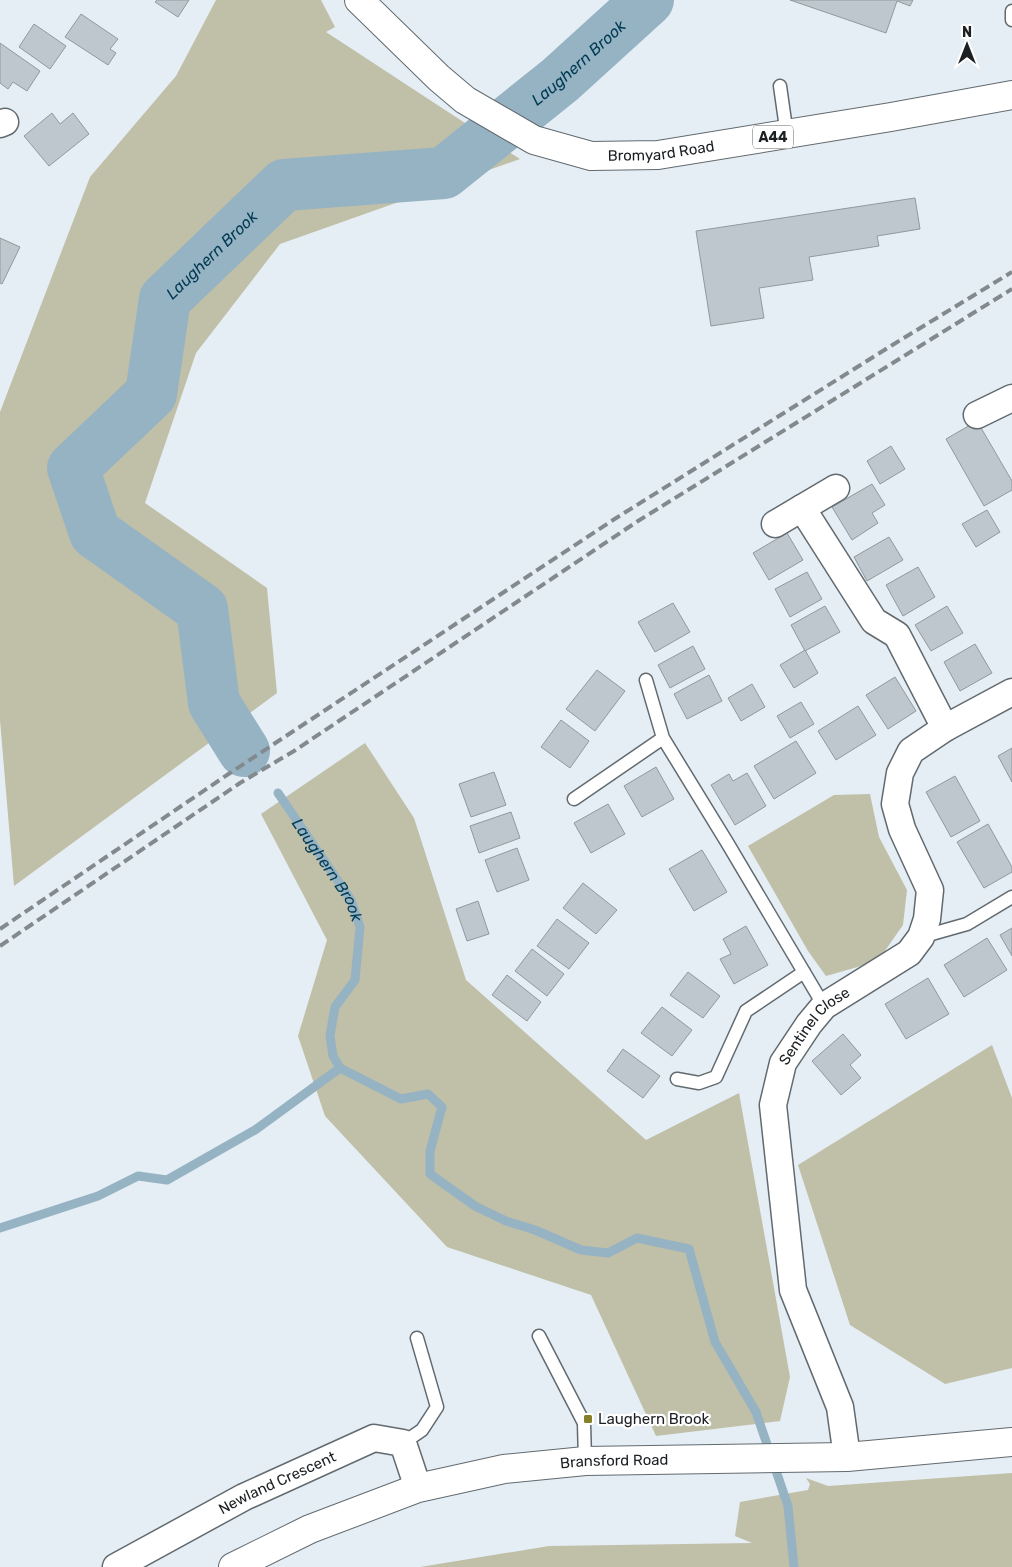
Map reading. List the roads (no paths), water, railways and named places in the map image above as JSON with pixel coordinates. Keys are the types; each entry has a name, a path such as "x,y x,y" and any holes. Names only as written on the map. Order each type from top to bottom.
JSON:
{"main road":[{"name":"Bromyard Road","path":"360,0 439,78 465,100 534,140 591,156 658,155 787,135 1012,95"},
{"name":"Bransford Road","path":"233,1567 310,1529 418,1488 504,1469 585,1461 847,1457 1012,1442"}],"street":[{"path":"977,415 1012,398"},
{"path":"775,524 836,488"},
{"path":"802,508 874,621 897,635 946,728"},
{"name":"Sentinel Close","path":"847,1457 840,1407 793,1290 773,1105 783,1063 809,1024 824,1006 909,952 921,937 927,919 930,890 902,829 895,804 900,773 911,752 946,728 1012,692"},
{"name":"Newland Crescent","path":"116,1567 244,1497 374,1438 403,1444"},
{"path":"403,1444 418,1488"}],"lane":[{"path":"1012,11 1012,20"},
{"path":"780,86 787,135"},
{"path":"646,680 663,738 824,1006"},
{"path":"574,799 663,738"},
{"path":"921,937 967,924 1012,897"},
{"path":"677,1079 699,1083 716,1078 746,1011 804,972"},
{"path":"539,1336 584,1422 585,1461"},
{"path":"403,1444 422,1430 437,1407 417,1338"}],"waterway":[{"name":"Laughern Brook","path":"244,751 214,703 202,609 95,533 73,468 151,394 165,299 284,185 444,173 560,80 648,0"},
{"name":"Laughern Brook","path":"278,793 351,900 360,927 355,980 335,1007 330,1036 333,1056 340,1068 401,1099 428,1094 442,1107 430,1151 430,1174 475,1206 506,1221 535,1230 581,1250 608,1253 637,1238 689,1249 715,1342 756,1412 788,1506 794,1567"},
{"path":"0,1228 98,1196 138,1176 167,1180 255,1130 340,1068"}],"railway":[{"path":"0,929 230,773 613,520 1012,272"},
{"path":"0,946 240,783 294,751 638,521 1012,289"}],"place":[{"name":"Laughern Brook","path":"588,1419"}]}
